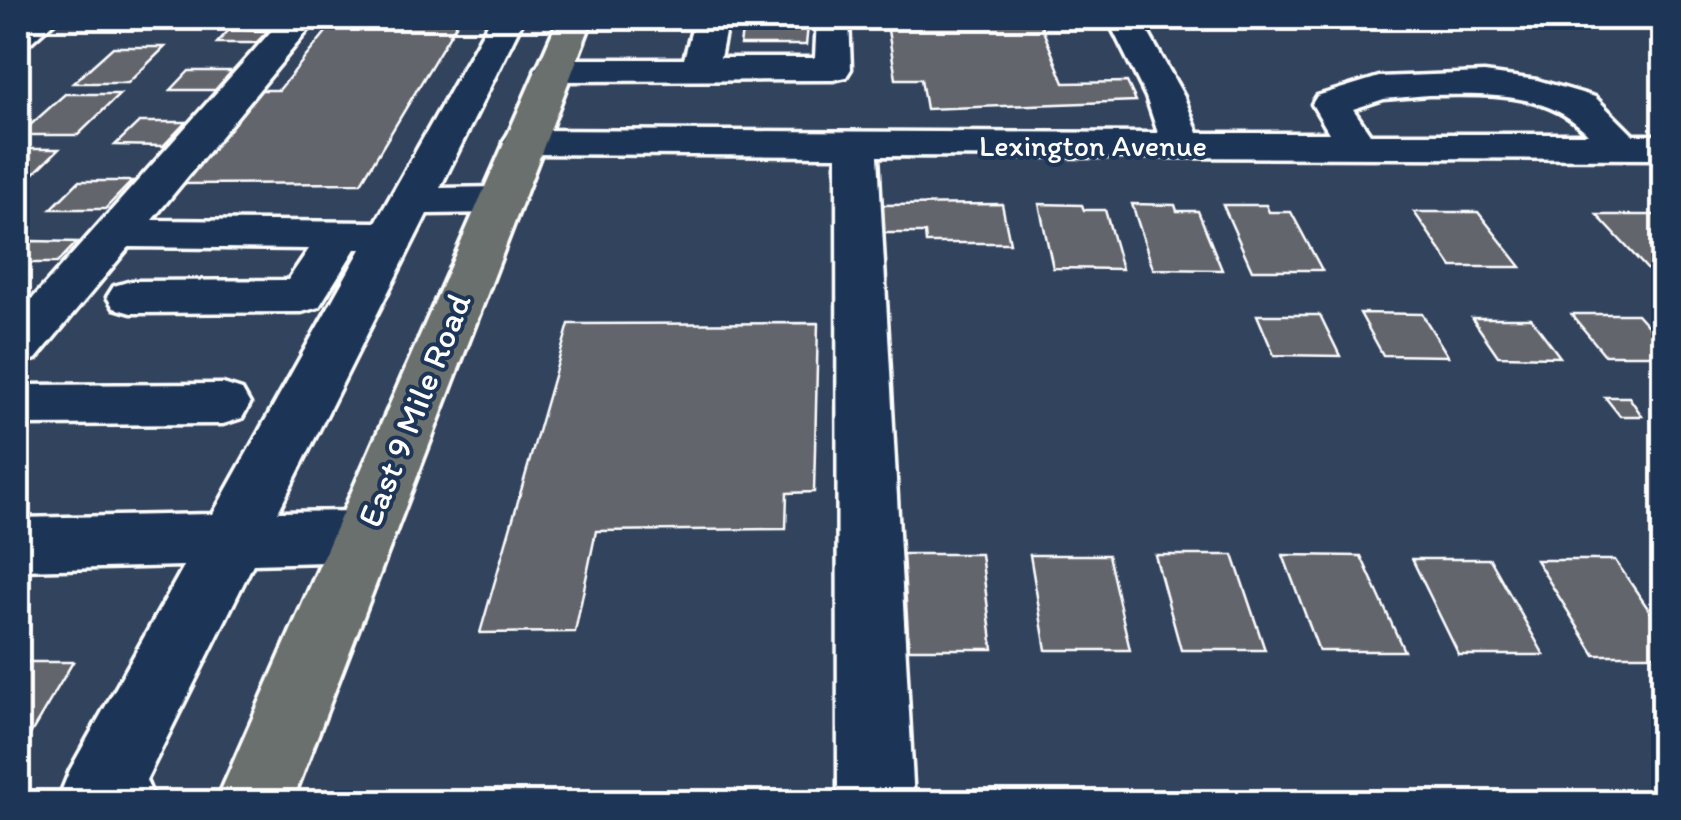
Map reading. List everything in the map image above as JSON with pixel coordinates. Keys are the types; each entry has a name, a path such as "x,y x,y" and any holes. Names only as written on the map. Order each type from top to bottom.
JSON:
{"main road":[{"name":"East 9 Mile Road","path":"254,802 565,42"}],"street":[{"path":"18,36 41,18"},
{"path":"18,346 301,18"},
{"path":"700,70 711,18"},
{"path":"833,18 832,69 843,143 876,802"},
{"path":"1124,18 1165,97 1182,146"},
{"path":"117,802 97,796 501,28 700,70 832,69"},
{"path":"1358,147 1331,104 1378,88 1484,84 1537,91 1581,105 1622,147"},
{"name":"Lexington Avenue","path":"523,142 1664,148"},
{"path":"115,233 341,236 402,218 499,200"},
{"path":"131,297 302,296 341,236"},
{"path":"18,405 223,404"},
{"path":"18,544 362,536"}],"building":[{"path":"354,18 460,18 361,183 178,184 257,90 279,90 330,27 346,27"},
{"path":"744,18 812,18 812,26 808,26 806,45 740,45"},
{"path":"886,18 1038,18 1064,83 1127,82 1136,101 926,109 921,79 896,79"},
{"path":"229,30 268,31 256,43 217,43"},
{"path":"113,47 165,47 128,83 73,83"},
{"path":"189,71 232,71 215,90 171,90"},
{"path":"65,94 120,94 78,135 19,135"},
{"path":"139,122 186,122 163,146 115,145"},
{"path":"18,149 59,149 18,189"},
{"path":"79,181 132,181 105,209 51,209"},
{"path":"1002,204 1010,243 926,243 925,233 880,233 879,205"},
{"path":"1039,204 1105,210 1122,269 1053,268"},
{"path":"1132,204 1175,205 1177,211 1198,211 1222,270 1153,269"},
{"path":"1223,205 1266,205 1269,212 1291,212 1322,270 1252,270"},
{"path":"1414,212 1478,212 1521,267 1452,267"},
{"path":"1597,215 1662,215 1664,270 1649,271"},
{"path":"32,241 77,242 57,263 18,263 18,256"},
{"path":"1360,313 1422,314 1448,356 1383,355"},
{"path":"1571,314 1637,314 1664,344 1664,355 1605,355"},
{"path":"1257,315 1320,315 1340,356 1274,355"},
{"path":"1472,318 1531,318 1560,357 1498,356"},
{"path":"818,323 814,492 787,493 786,529 596,531 575,632 480,633 569,324"},
{"path":"1605,397 1629,397 1642,416 1620,416"},
{"path":"903,554 981,554 993,649 909,649"},
{"path":"1030,555 1108,555 1130,650 1046,650"},
{"path":"1155,555 1233,555 1265,650 1181,650"},
{"path":"1283,555 1361,556 1404,651 1319,651"},
{"path":"1412,559 1490,559 1544,655 1459,655"},
{"path":"1536,560 1615,560 1664,632 1664,655 1595,655"},
{"path":"18,662 73,662 18,755"}]}
